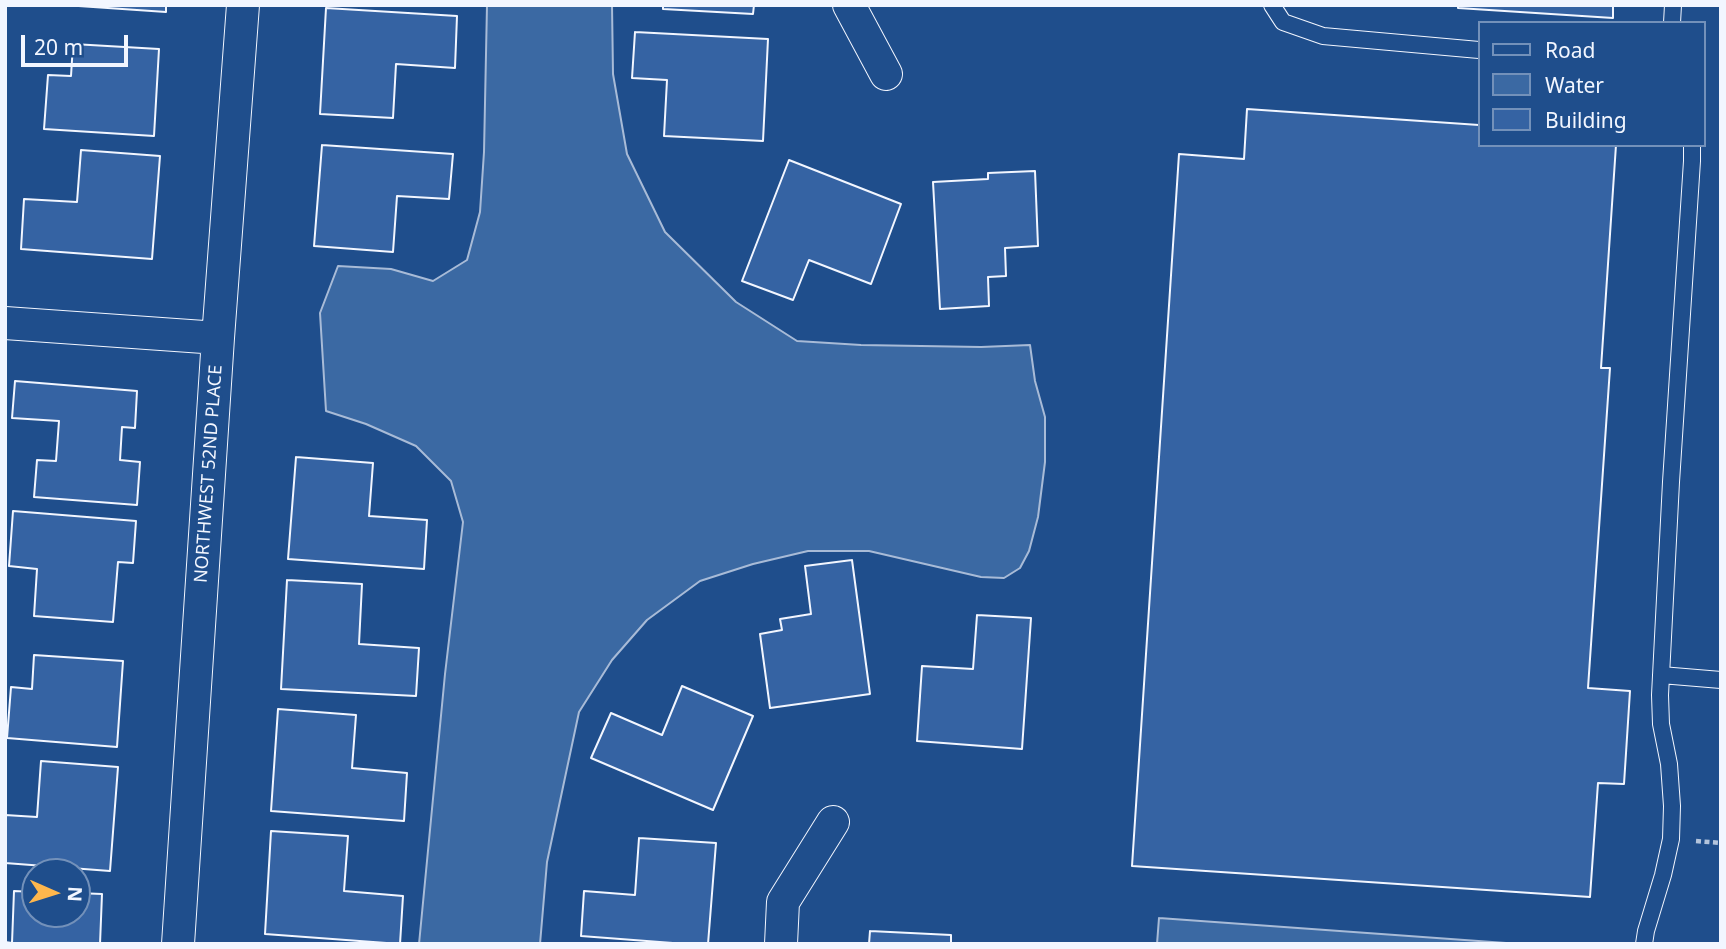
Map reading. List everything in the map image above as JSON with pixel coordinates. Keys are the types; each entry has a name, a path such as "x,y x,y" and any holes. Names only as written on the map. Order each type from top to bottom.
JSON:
{"street":[{"name":"NORTHWEST 52ND PLACE","path":"178,944 243,5"},
{"path":"849,5 886,74"},
{"path":"5,323 218,338"},
{"path":"781,944 783,902 833,822"}],"lane":[{"path":"1272,5 1283,22 1323,36 1478,50"},
{"path":"1644,944 1663,875 1671,828 1669,764 1661,724 1661,676 1692,147"},
{"path":"1661,676 1721,680"}],"water":[{"path":"487,5 612,5 613,74 627,154 665,232 736,302 797,341 861,345 1030,345 1035,381 1045,417 1045,462 1038,517 1029,551 1020,568 1004,578 981,577 869,551 808,551 753,564 700,581 647,620 612,660 579,712 547,862 540,944 419,944 445,674 463,522 451,481 416,446 366,424 326,411 320,313 338,266 391,269 433,281 467,260 480,212"},
{"path":"1159,918 1520,944 1157,944"}],"building":[{"path":"64,5 166,5 166,12"},
{"path":"663,5 754,5 753,14 663,9"},
{"path":"1458,5 1613,5 1613,18 1458,8"},
{"path":"326,8 457,16 455,68 396,64 393,118 320,114"},
{"path":"635,32 768,39 763,141 664,136 667,80 632,78"},
{"path":"73,44 159,49 154,136 44,129 48,75 71,76"},
{"path":"1247,109 1478,125 1478,147 1616,147 1601,368 1610,368 1588,688 1630,691 1624,784 1598,783 1590,897 1132,866 1179,154 1244,159"},
{"path":"322,145 453,154 449,199 397,196 393,252 314,246"},
{"path":"81,150 160,156 152,259 21,249 24,199 77,202"},
{"path":"789,160 901,204 871,284 809,260 793,300 742,281"},
{"path":"1035,171 1038,246 1005,248 1006,276 988,277 989,306 940,309 933,182 988,179 988,173"},
{"path":"15,381 137,391 135,428 122,427 120,460 140,462 137,505 34,497 37,460 56,461 59,421 12,418"},
{"path":"296,457 373,463 369,516 427,520 424,569 288,559"},
{"path":"13,511 136,521 133,563 118,562 113,622 34,616 37,569 9,566"},
{"path":"852,560 870,694 770,708 760,634 782,630 780,619 811,614 805,566"},
{"path":"287,580 362,584 359,644 419,648 416,696 281,689"},
{"path":"977,615 1031,618 1022,749 917,741 922,666 973,669"},
{"path":"34,655 123,661 117,747 7,738 11,687 32,689"},
{"path":"682,686 753,716 713,810 591,758 611,713 662,735"},
{"path":"278,709 356,715 352,768 407,773 404,821 271,811"},
{"path":"41,761 118,767 110,871 91,870 91,858 21,858 21,864 5,863 5,815 37,817"},
{"path":"271,831 348,836 344,891 403,896 400,944 265,934"},
{"path":"639,838 716,843 708,944 581,936 584,891 635,895"},
{"path":"14,891 21,891 21,928 91,928 91,894 102,894 100,944 5,944 5,942 12,943"},
{"path":"870,931 951,935 951,944 869,944"}]}
